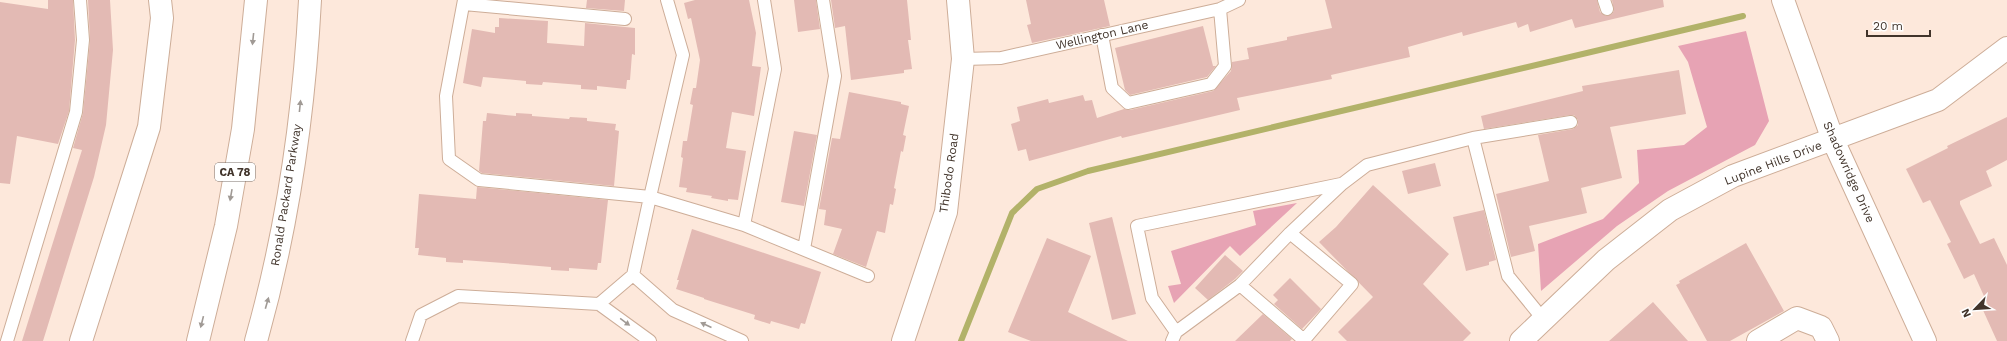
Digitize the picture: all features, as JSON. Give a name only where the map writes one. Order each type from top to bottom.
[{"type":"main road","points":[[80,341],[149,127],[162,18],[160,0]]},
{"type":"main road","name":"CA 78","points":[[198,341],[226,226],[243,129],[256,0]]},
{"type":"main road","name":"Ronald Packard Parkway","points":[[256,341],[269,295],[294,161],[310,0]]},
{"type":"main road","name":"Thibodo Road","points":[[903,341],[946,212],[964,59],[958,0]]},
{"type":"main road","name":"Shadowridge Drive","points":[[1783,0],[1833,140],[1925,341]]},
{"type":"main road","name":"Lupine Hills Drive","points":[[1521,341],[1606,260],[1670,210],[1733,176],[1938,100],[2007,48]]},
{"type":"main road","points":[[1758,341],[1797,318],[1821,327],[1828,341]]},
{"type":"lane","points":[[7,341],[76,112],[83,40],[80,0]]},
{"type":"lane","points":[[599,304],[633,275],[682,55],[667,0]]},
{"type":"lane","points":[[744,226],[775,69],[764,0]]},
{"type":"lane","points":[[804,249],[835,76],[823,0]]},
{"type":"lane","name":"Wellington Lane","points":[[964,59],[1001,58],[1220,9],[1239,0]]},
{"type":"lane","points":[[625,19],[464,2],[446,96],[449,159],[479,180],[650,197],[744,226],[868,276]]},
{"type":"lane","points":[[1102,35],[1112,88],[1128,103],[1211,84],[1226,66],[1220,9]]},
{"type":"lane","points":[[1342,184],[1137,226],[1152,298],[1174,336],[1240,285],[1290,233],[1342,184],[1367,165],[1473,138],[1571,122]]},
{"type":"lane","points":[[1473,138],[1508,276],[1543,319]]},
{"type":"lane","points":[[1240,285],[1304,340],[1352,284],[1290,233]]},
{"type":"lane","points":[[633,275],[673,310],[742,341]]},
{"type":"lane","points":[[412,341],[422,315],[458,296],[599,304],[650,341]]},
{"type":"shaded area","points":[[1746,31],[1769,121],[1755,145],[1668,191],[1617,226],[1541,291],[1538,244],[1603,219],[1639,183],[1637,150],[1684,145],[1707,127],[1688,62],[1678,46]]},
{"type":"shaded area","points":[[1297,203],[1240,256],[1230,246],[1174,303],[1168,286],[1181,284],[1171,251],[1256,225],[1253,211]]},
{"type":"building","points":[[48,0],[73,0],[75,40],[69,111],[58,144],[17,136],[10,184],[0,183],[0,2],[48,9]]},
{"type":"building","points":[[88,0],[110,0],[113,50],[106,125],[94,177],[43,341],[22,341],[82,150],[73,148],[83,113],[90,41]]},
{"type":"building","points":[[587,0],[625,0],[624,11],[586,8]]},
{"type":"building","points":[[695,0],[749,0],[756,33],[752,66],[761,67],[754,116],[732,112],[726,148],[746,151],[738,200],[728,199],[728,201],[711,198],[712,196],[686,192],[687,188],[679,187],[683,158],[681,157],[683,141],[687,141],[693,105],[690,104],[693,88],[696,88],[700,60],[691,18],[688,19],[684,3]]},
{"type":"building","points":[[794,0],[816,0],[820,29],[798,32]]},
{"type":"building","points":[[831,0],[907,0],[911,40],[908,40],[912,69],[904,70],[904,73],[851,80],[845,26],[835,28]]},
{"type":"building","points":[[1026,0],[1104,0],[1110,26],[1032,43],[1027,25],[1031,24]]},
{"type":"building","points":[[1325,0],[1597,0],[1600,12],[1606,16],[1612,14],[1614,11],[1612,0],[1663,0],[1664,7],[1575,28],[1572,19],[1530,32],[1528,24],[1518,28],[1516,22],[1463,36],[1462,32],[1408,47],[1410,57],[1331,75],[1332,79],[1237,98],[1240,110],[1122,138],[1121,136],[1029,161],[1026,149],[1018,151],[1011,124],[1020,121],[1017,107],[1048,99],[1049,103],[1083,95],[1085,101],[1092,100],[1097,118],[1124,109],[1130,110],[1213,91],[1231,71],[1232,62],[1249,59],[1247,48],[1287,40],[1287,37],[1332,28]]},
{"type":"building","points":[[499,18],[548,21],[547,43],[584,46],[585,23],[635,28],[635,55],[632,54],[630,80],[627,80],[626,89],[597,86],[597,90],[581,89],[581,85],[543,82],[542,85],[526,84],[526,81],[483,77],[481,87],[463,83],[472,29],[495,33],[495,27],[499,27]]},
{"type":"building","points":[[1203,26],[1213,66],[1216,66],[1207,77],[1130,95],[1125,90],[1115,48]]},
{"type":"building","points":[[1679,70],[1686,114],[1610,127],[1622,178],[1581,188],[1587,213],[1529,226],[1535,251],[1511,257],[1496,194],[1549,181],[1538,135],[1573,129],[1578,125],[1578,120],[1574,115],[1570,115],[1484,129],[1481,116],[1583,91],[1582,86]]},
{"type":"building","points":[[849,92],[901,102],[901,104],[909,106],[903,135],[906,136],[903,152],[901,151],[894,188],[896,189],[893,205],[890,204],[885,233],[877,231],[866,267],[833,254],[842,229],[824,225],[826,210],[819,209],[832,138],[840,139]]},
{"type":"building","points":[[487,113],[516,116],[516,113],[532,114],[532,116],[569,119],[570,117],[587,118],[587,121],[616,124],[615,130],[619,131],[614,186],[482,173],[479,171],[483,121],[486,121]]},
{"type":"building","points":[[2007,117],[2007,160],[1986,171],[1992,186],[1960,201],[1960,204],[1980,244],[1994,238],[2007,265],[2007,341],[1997,341],[1982,308],[1988,305],[1974,274],[1964,279],[1947,244],[1951,242],[1930,200],[1923,203],[1906,169],[1948,148],[1947,146]]},
{"type":"building","points":[[794,131],[817,135],[804,206],[781,202]]},
{"type":"building","points":[[1435,163],[1441,186],[1408,194],[1402,171]]},
{"type":"building","points":[[1373,185],[1449,254],[1423,284],[1471,333],[1463,341],[1347,341],[1338,332],[1373,297],[1319,242],[1336,227]]},
{"type":"building","points":[[477,187],[608,200],[601,263],[598,263],[597,270],[569,268],[569,271],[551,270],[551,267],[463,260],[463,263],[446,262],[446,258],[418,255],[419,248],[415,248],[419,194],[476,199]]},
{"type":"building","points":[[1484,210],[1496,260],[1489,262],[1489,265],[1466,271],[1453,217]]},
{"type":"building","points":[[1112,217],[1136,314],[1112,320],[1089,223]]},
{"type":"building","points":[[692,229],[821,272],[805,324],[801,323],[799,329],[771,321],[770,324],[754,319],[755,315],[676,289],[679,280],[677,280]]},
{"type":"building","points":[[1047,238],[1091,256],[1068,312],[1128,341],[1031,341],[1008,332]]},
{"type":"building","points":[[1746,243],[1784,311],[1730,341],[1707,341],[1676,285],[1680,283],[1679,281]]},
{"type":"building","points":[[1225,255],[1243,271],[1208,300],[1195,288]]},
{"type":"building","points":[[1290,278],[1321,309],[1302,329],[1274,304],[1278,300],[1273,295]]},
{"type":"building","points":[[1653,302],[1688,341],[1609,341]]},
{"type":"building","points":[[1263,314],[1292,339],[1290,341],[1235,341]]},
{"type":"waterway","points":[[961,341],[1012,213],[1037,189],[1088,171],[1743,16]]}]
